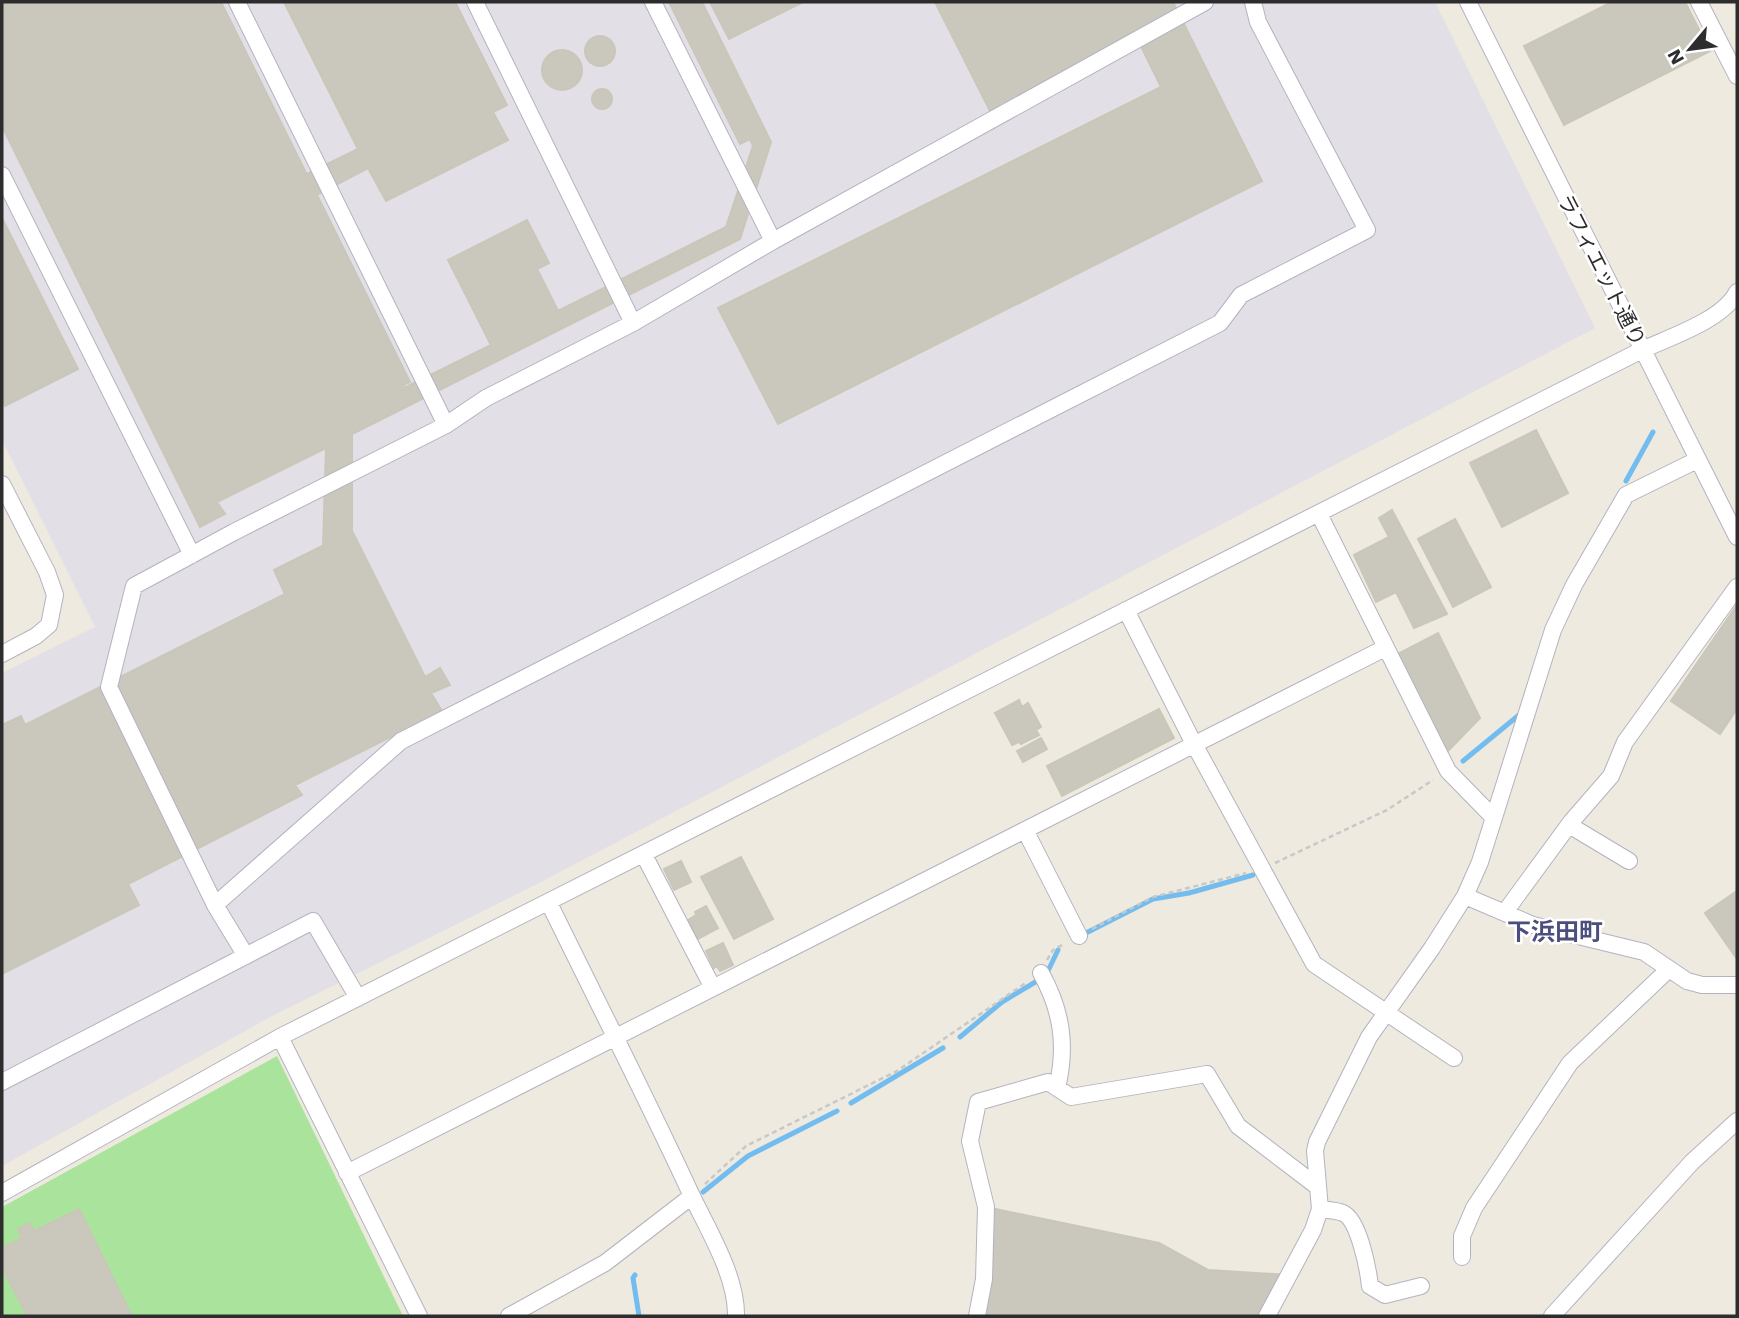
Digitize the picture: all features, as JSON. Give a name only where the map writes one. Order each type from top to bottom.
[{"type":"street","points":[[237,2],[446,425]]},
{"type":"street","points":[[475,2],[633,323]]},
{"type":"street","points":[[653,2],[773,241]]},
{"type":"street","points":[[246,956],[215,905],[109,687],[134,586],[446,425],[486,398],[633,323],[773,241],[1205,2]]},
{"type":"street","points":[[215,905],[401,741],[1220,323],[1241,295],[1367,230],[1258,22],[1253,2]]},
{"type":"street","name":"ラフィエット通り","points":[[1468,2],[1737,537]]},
{"type":"street","points":[[1699,2],[1737,76]]},
{"type":"street","points":[[2,175],[192,555]]},
{"type":"street","points":[[2,1193],[280,1037],[1720,311],[1734,299],[1737,292]]},
{"type":"street","points":[[1267,1316],[1313,1230],[1320,1209],[1317,1142],[1368,1037],[1433,947],[1465,896],[1494,818],[1553,630],[1574,585],[1626,495],[1697,460]]},
{"type":"street","points":[[2,484],[55,594],[49,625],[36,636],[2,654]]},
{"type":"street","points":[[1319,513],[1448,771],[1494,818]]},
{"type":"street","points":[[1504,912],[1569,825],[1611,776],[1625,742],[1737,587]]},
{"type":"street","points":[[1126,610],[1194,744],[1314,964],[1454,1058]]},
{"type":"street","points":[[347,1173],[1385,648]]},
{"type":"street","points":[[1569,825],[1629,861]]},
{"type":"street","points":[[1025,830],[1079,936]]},
{"type":"street","points":[[644,855],[713,988]]},
{"type":"street","points":[[1465,896],[1533,925],[1644,952],[1687,981],[1702,985],[1737,985]]},
{"type":"street","points":[[549,903],[725,1266],[737,1306],[736,1316]]},
{"type":"street","points":[[2,1082],[313,921],[358,998]]},
{"type":"street","points":[[1462,1257],[1462,1236],[1474,1208],[1570,1063],[1668,970]]},
{"type":"street","points":[[1041,973],[1049,987],[1063,1034],[1063,1066],[1057,1088]]},
{"type":"street","points":[[280,1037],[419,1316]]},
{"type":"street","points":[[977,1316],[984,1279],[986,1207],[970,1141],[978,1102],[1048,1082],[1070,1097],[1207,1074],[1237,1126],[1318,1187]]},
{"type":"street","points":[[1552,1316],[1692,1162],[1737,1121]]},
{"type":"street","points":[[509,1316],[605,1264],[692,1196]]},
{"type":"street","points":[[1320,1209],[1343,1213],[1352,1222],[1367,1265],[1370,1286],[1385,1295],[1420,1286]]},
{"type":"path","points":[[692,1196],[746,1146],[897,1071],[1041,973],[1053,950],[1153,897],[1261,870],[1387,810],[1448,771]]},
{"type":"shaded area","points":[[2,2],[1435,2],[1595,328],[539,883],[272,1016],[2,1166],[2,673],[95,627],[2,440]]},
{"type":"green space","points":[[277,1056],[403,1316],[4,1316],[2,1207]]},
{"type":"building","points":[[2,2],[221,2],[410,382],[403,385],[412,404],[352,434],[352,531],[323,546],[326,448],[217,502],[225,514],[200,527],[2,126]]},
{"type":"building","points":[[284,2],[455,2],[507,105],[493,112],[508,140],[386,201],[368,168],[317,195],[307,174],[358,149]]},
{"type":"building","points":[[669,2],[702,2],[771,142],[740,239],[412,404],[404,388],[491,345],[448,260],[527,220],[549,263],[537,269],[558,311],[726,227],[753,146],[750,139],[740,144]]},
{"type":"building","points":[[710,2],[803,2],[729,39]]},
{"type":"building","points":[[935,2],[1173,2],[1262,181],[778,424],[718,308],[1161,87],[1138,40],[991,113]]},
{"type":"building","points":[[1612,2],[1685,2],[1710,51],[1564,125],[1524,46]]},
{"type":"building","points":[[600,36],[611,40],[615,51],[611,62],[600,66],[589,62],[585,51],[589,40]]},
{"type":"building","points":[[562,50],[570,51],[576,56],[581,62],[581,78],[576,84],[570,89],[562,90],[554,89],[548,84],[543,78],[542,70],[543,62],[548,56],[554,51]]},
{"type":"building","points":[[602,89],[609,92],[612,99],[609,106],[602,109],[595,106],[592,99],[595,92]]},
{"type":"building","points":[[2,218],[78,369],[5,406],[2,400]]},
{"type":"building","points":[[1536,430],[1568,493],[1502,527],[1470,463]]},
{"type":"building","points":[[1392,510],[1447,614],[1414,628],[1396,592],[1376,602],[1354,555],[1389,537],[1379,518]]},
{"type":"building","points":[[1455,519],[1491,587],[1453,607],[1418,539]]},
{"type":"building","points":[[352,531],[425,677],[440,668],[450,685],[431,693],[442,711],[295,785],[302,795],[128,884],[139,905],[2,974],[2,725],[21,716],[25,725],[285,594],[274,570]]},
{"type":"building","points":[[1737,605],[1737,709],[1720,734],[1671,701]]},
{"type":"building","points":[[1438,633],[1480,718],[1446,753],[1398,654]]},
{"type":"building","points":[[1019,700],[1022,707],[1028,703],[1041,727],[1036,730],[1039,735],[1021,744],[1019,742],[1012,745],[995,713]]},
{"type":"building","points":[[1159,709],[1174,738],[1062,796],[1047,766]]},
{"type":"building","points":[[1041,738],[1047,749],[1023,762],[1017,751]]},
{"type":"building","points":[[741,857],[773,919],[734,939],[701,877]]},
{"type":"building","points":[[681,861],[691,882],[674,890],[664,869]]},
{"type":"building","points":[[1737,891],[1737,959],[1705,913]]},
{"type":"building","points":[[706,906],[718,928],[698,939],[688,920]]},
{"type":"building","points":[[723,943],[733,965],[720,971],[717,966],[714,968],[706,951]]},
{"type":"building","points":[[986,1207],[1159,1243],[1208,1270],[1289,1275],[1267,1316],[977,1316]]},
{"type":"building","points":[[79,1209],[132,1316],[27,1316],[2,1267],[2,1248],[22,1238],[18,1229],[30,1223],[35,1231]]},
{"type":"waterway","points":[[1626,481],[1653,432]]},
{"type":"waterway","points":[[1463,761],[1519,715]]},
{"type":"waterway","points":[[1086,933],[1153,899],[1189,893],[1253,875]]},
{"type":"waterway","points":[[1047,973],[1058,950]]},
{"type":"waterway","points":[[960,1037],[1002,1002],[1037,981]]},
{"type":"waterway","points":[[851,1103],[943,1048]]},
{"type":"waterway","points":[[703,1192],[748,1156],[837,1111]]},
{"type":"waterway","points":[[635,1275],[633,1278],[639,1316]]},
{"type":"district","name":"下浜田町","points":[[1555,932]]}]
